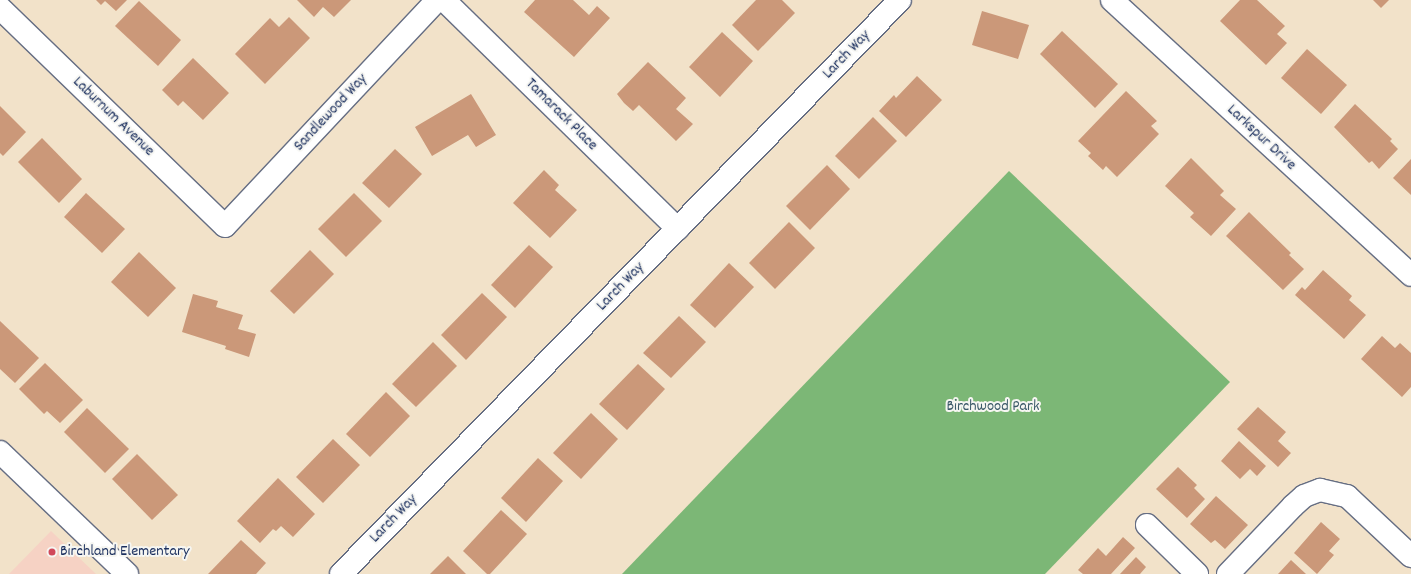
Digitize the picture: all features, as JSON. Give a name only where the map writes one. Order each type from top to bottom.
[{"type":"street","name":"Sandlewood Way","points":[[225,226],[437,0]]},
{"type":"street","name":"Tamarack Place","points":[[444,0],[678,229]]},
{"type":"street","name":"Larch Way","points":[[341,574],[900,0]]},
{"type":"street","name":"Larkspur Drive","points":[[1112,0],[1411,275]]},
{"type":"street","name":"Laburnum Avenue","points":[[0,8],[225,226]]},
{"type":"street","points":[[0,452],[127,574]]},
{"type":"street","points":[[1228,574],[1293,506],[1304,496],[1320,490],[1347,496],[1411,556]]},
{"type":"street","points":[[1147,525],[1197,574]]},
{"type":"shaded area","name":"Birchland Elementary","points":[[51,531],[96,574],[9,574]]},
{"type":"green space","name":"Birchwood Park","points":[[1009,171],[1230,382],[1045,574],[622,574]]},
{"type":"building","points":[[96,0],[127,0],[116,11],[105,1],[101,5]]},
{"type":"building","points":[[297,0],[351,0],[334,17],[323,7],[314,17]]},
{"type":"building","points":[[535,0],[573,0],[589,15],[597,6],[610,18],[574,57],[524,12]]},
{"type":"building","points":[[756,0],[782,0],[795,13],[758,51],[732,25]]},
{"type":"building","points":[[1240,0],[1257,0],[1285,26],[1277,34],[1287,43],[1266,65],[1220,21]]},
{"type":"building","points":[[1373,0],[1389,0],[1381,8]]},
{"type":"building","points":[[139,1],[181,40],[158,66],[115,26]]},
{"type":"building","points":[[982,11],[1029,25],[1018,59],[972,45]]},
{"type":"building","points":[[289,17],[310,38],[265,84],[235,54],[270,18],[279,27]]},
{"type":"building","points":[[1062,31],[1118,84],[1095,108],[1040,54]]},
{"type":"building","points":[[722,32],[753,61],[720,97],[689,67]]},
{"type":"building","points":[[1307,49],[1347,85],[1321,114],[1281,78]]},
{"type":"building","points":[[193,58],[229,93],[203,120],[183,101],[178,106],[162,90]]},
{"type":"building","points":[[648,62],[686,98],[676,109],[693,124],[676,141],[639,105],[633,111],[617,94]]},
{"type":"building","points":[[917,76],[942,100],[906,137],[879,111],[894,95],[896,98]]},
{"type":"building","points":[[1126,91],[1157,121],[1151,126],[1159,134],[1117,177],[1106,166],[1103,170],[1088,156],[1091,153],[1078,141]]},
{"type":"building","points":[[471,94],[496,135],[476,147],[468,135],[432,156],[415,127]]},
{"type":"building","points":[[1355,104],[1392,139],[1390,141],[1398,149],[1379,169],[1372,161],[1369,163],[1334,127]]},
{"type":"building","points":[[0,106],[26,132],[3,156],[0,153]]},
{"type":"building","points":[[873,117],[897,141],[859,179],[835,156]]},
{"type":"building","points":[[42,138],[82,179],[59,203],[18,162]]},
{"type":"building","points":[[395,149],[422,174],[389,208],[362,183]]},
{"type":"building","points":[[1191,158],[1224,191],[1220,195],[1236,209],[1211,236],[1190,217],[1194,213],[1165,186]]},
{"type":"building","points":[[1411,159],[1411,195],[1393,178]]},
{"type":"building","points":[[827,165],[850,189],[810,230],[786,206]]},
{"type":"building","points":[[544,170],[559,185],[555,190],[577,210],[550,238],[513,203]]},
{"type":"building","points":[[86,193],[125,229],[102,253],[64,217]]},
{"type":"building","points":[[354,193],[382,221],[346,257],[318,229]]},
{"type":"building","points":[[1249,212],[1291,253],[1289,255],[1304,269],[1283,290],[1226,236]]},
{"type":"building","points":[[789,222],[815,248],[775,289],[749,263]]},
{"type":"building","points":[[529,245],[553,267],[515,308],[491,285]]},
{"type":"building","points":[[310,250],[334,274],[294,314],[270,291]]},
{"type":"building","points":[[139,252],[176,288],[148,317],[111,282]]},
{"type":"building","points":[[729,263],[754,287],[715,328],[690,305]]},
{"type":"building","points":[[1323,270],[1352,296],[1349,300],[1366,315],[1344,339],[1295,295],[1302,287],[1305,290]]},
{"type":"building","points":[[482,293],[507,317],[466,360],[441,335]]},
{"type":"building","points":[[193,294],[218,301],[216,307],[243,315],[238,329],[256,334],[249,357],[225,349],[226,346],[182,332]]},
{"type":"building","points":[[679,316],[706,342],[671,378],[643,353]]},
{"type":"building","points":[[0,321],[39,358],[15,383],[0,369]]},
{"type":"building","points":[[1382,336],[1395,348],[1400,343],[1411,353],[1411,387],[1402,397],[1361,359]]},
{"type":"building","points":[[433,342],[457,366],[416,407],[392,384]]},
{"type":"building","points":[[45,363],[83,400],[60,423],[47,411],[44,414],[19,389]]},
{"type":"building","points":[[638,364],[665,389],[627,430],[599,404]]},
{"type":"building","points":[[386,392],[410,416],[370,457],[346,434]]},
{"type":"building","points":[[1258,407],[1286,432],[1278,441],[1291,453],[1278,467],[1237,429]]},
{"type":"building","points":[[87,408],[129,449],[105,473],[64,432]]},
{"type":"building","points":[[591,413],[618,439],[581,479],[553,453]]},
{"type":"building","points":[[333,439],[360,465],[323,503],[296,477]]},
{"type":"building","points":[[1239,441],[1266,466],[1257,476],[1250,469],[1240,479],[1221,461]]},
{"type":"building","points":[[137,454],[178,495],[152,520],[112,479]]},
{"type":"building","points":[[538,458],[563,481],[526,522],[501,498]]},
{"type":"building","points":[[1178,467],[1197,485],[1194,488],[1205,499],[1187,518],[1156,489]]},
{"type":"building","points":[[278,478],[315,514],[293,537],[281,526],[276,531],[273,529],[260,543],[237,521]]},
{"type":"building","points":[[1216,496],[1248,525],[1225,549],[1215,540],[1211,543],[1190,524]]},
{"type":"building","points":[[501,510],[527,534],[490,574],[487,574],[463,551]]},
{"type":"building","points":[[1321,522],[1340,539],[1329,551],[1334,555],[1317,574],[1294,553]]},
{"type":"building","points":[[1123,537],[1135,548],[1111,574],[1083,574],[1078,570],[1098,548],[1106,556]]},
{"type":"building","points":[[241,540],[266,563],[256,574],[208,574]]},
{"type":"building","points":[[448,556],[466,574],[430,574]]},
{"type":"building","points":[[1136,557],[1146,567],[1140,574],[1120,574]]},
{"type":"building","points":[[1291,560],[1306,574],[1278,574]]},
{"type":"place","name":"Birchland Elementary","points":[[52,552]]}]
